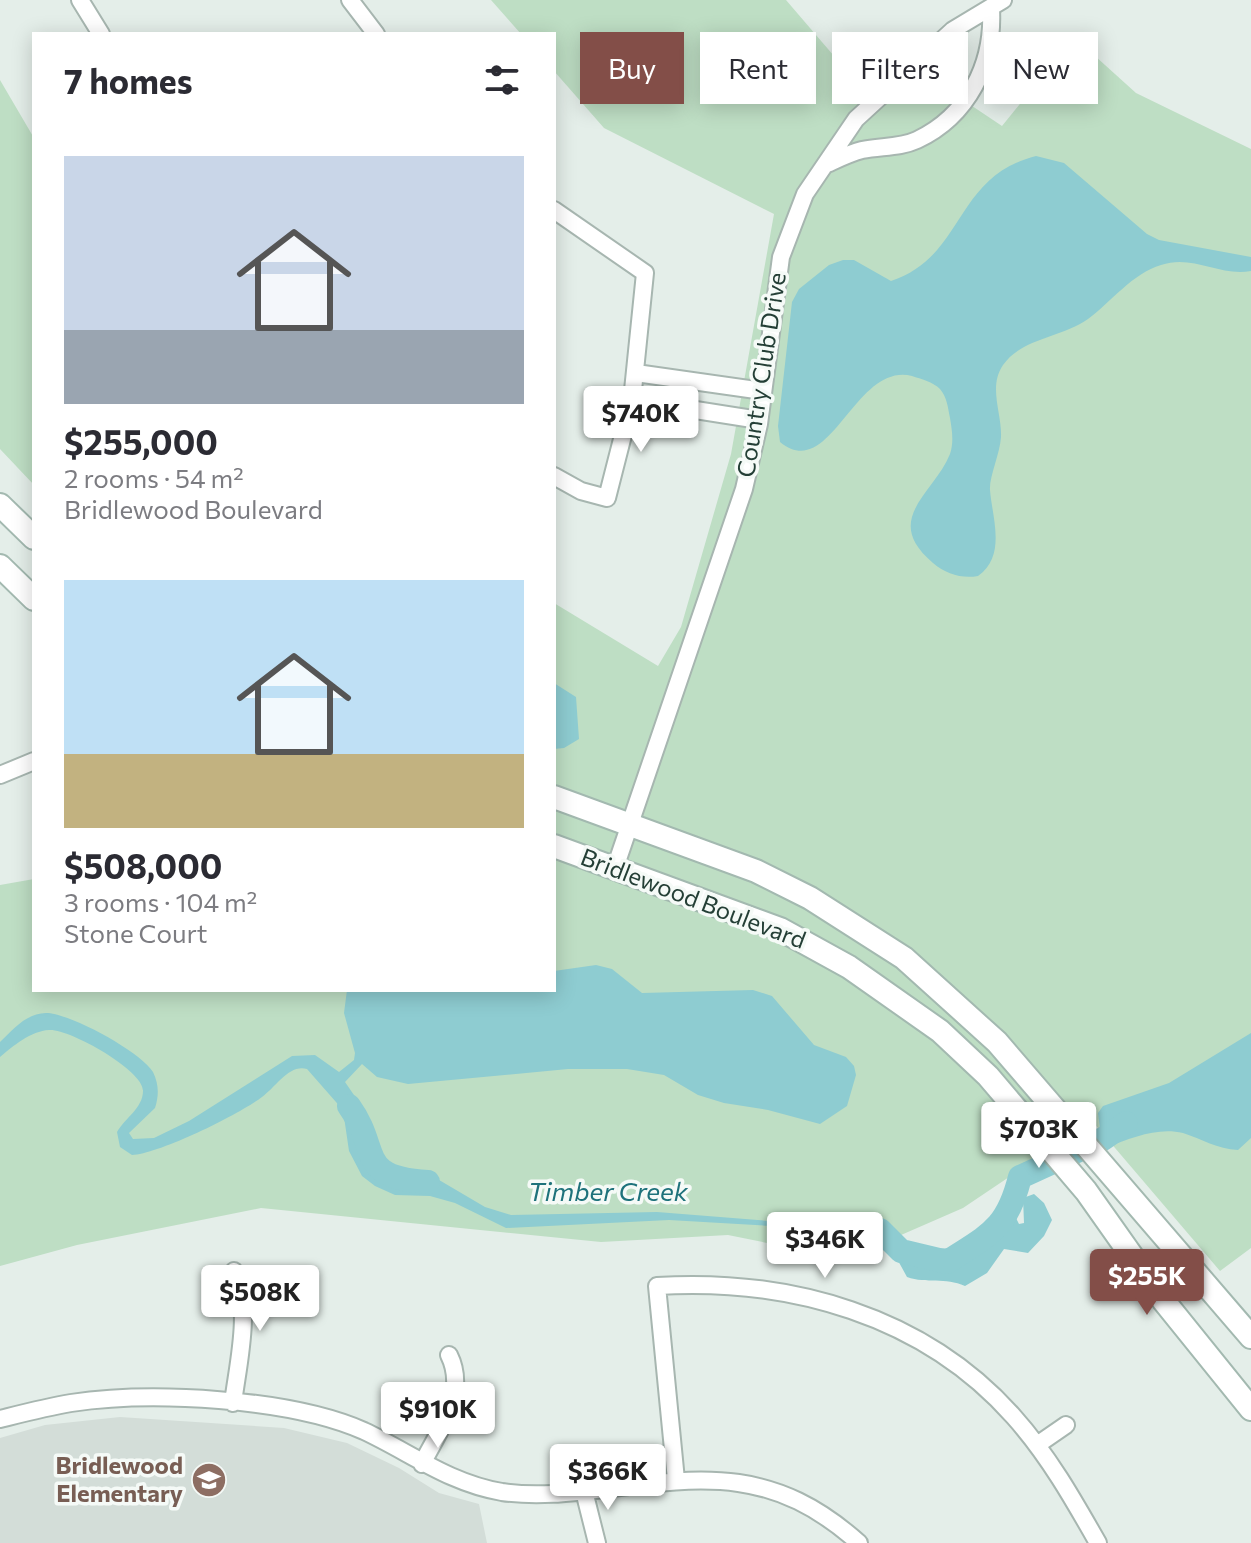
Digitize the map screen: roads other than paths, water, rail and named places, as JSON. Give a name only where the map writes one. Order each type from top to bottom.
[{"type":"main road","points":[[0,505],[32,536]]},
{"type":"main road","points":[[0,566],[32,597]]},
{"type":"main road","name":"Bridlewood Boulevard","points":[[556,798],[770,877],[878,940],[970,1014],[1051,1101],[1251,1337]]},
{"type":"main road","name":"Bridlewood Boulevard","points":[[556,847],[756,919],[849,967],[949,1039],[1027,1119],[1086,1191],[1163,1300],[1251,1409]]},
{"type":"street","points":[[80,0],[100,32]]},
{"type":"street","points":[[350,0],[374,32]]},
{"type":"street","points":[[827,164],[860,150],[915,141],[957,113],[970,98],[993,34],[997,5],[974,0]]},
{"type":"street","name":"Country Club Drive","points":[[615,868],[737,514],[759,420],[784,246],[805,194],[856,119],[953,30],[997,5]]},
{"type":"street","points":[[556,211],[645,273],[632,400],[607,498],[581,491],[556,477]]},
{"type":"street","points":[[636,373],[763,391]]},
{"type":"street","points":[[632,400],[759,420]]},
{"type":"street","points":[[0,775],[32,762]]},
{"type":"street","points":[[233,1403],[242,1303],[242,1287],[234,1271]]},
{"type":"street","points":[[676,1480],[657,1286],[693,1284],[779,1290],[860,1312],[929,1346],[962,1369],[1014,1416],[1037,1445],[1098,1543]]},
{"type":"street","points":[[422,1464],[457,1385],[456,1369],[449,1355]]},
{"type":"street","points":[[0,1419],[71,1403],[115,1399],[233,1403],[299,1412],[343,1424],[466,1485],[539,1495],[676,1480],[732,1480],[767,1489],[822,1515],[859,1543]]},
{"type":"street","points":[[1037,1445],[1066,1425]]},
{"type":"street","points":[[584,1491],[597,1543]]},
{"type":"water","points":[[1036,156],[1064,163],[1147,234],[1159,240],[1251,257],[1251,271],[1228,271],[1184,262],[1161,265],[1141,274],[1088,319],[1020,349],[1011,356],[1003,365],[996,382],[1001,437],[990,490],[995,547],[987,568],[978,576],[960,576],[933,563],[918,547],[911,533],[911,520],[916,507],[943,468],[951,450],[948,407],[940,389],[912,376],[892,377],[874,386],[829,436],[814,447],[798,451],[780,442],[778,426],[792,302],[799,289],[829,265],[843,260],[854,260],[891,281],[915,269],[934,254],[973,198],[989,181],[1009,166]]},
{"type":"water","points":[[556,684],[576,697],[579,739],[556,749]]},
{"type":"water","points":[[596,965],[612,969],[642,993],[753,990],[772,996],[814,1045],[846,1057],[854,1066],[856,1075],[847,1106],[820,1124],[768,1110],[724,1103],[698,1095],[664,1075],[627,1069],[568,1069],[408,1084],[377,1077],[362,1064],[345,1082],[367,1114],[363,1138],[368,1160],[392,1178],[434,1177],[485,1207],[511,1215],[657,1212],[782,1222],[872,1223],[882,1229],[896,1250],[957,1248],[969,1255],[983,1252],[990,1238],[985,1229],[1001,1213],[1013,1212],[1019,1224],[1024,1223],[1023,1198],[1034,1194],[1044,1203],[1052,1220],[1044,1236],[1028,1253],[1004,1249],[987,1273],[965,1286],[907,1277],[890,1246],[873,1232],[669,1220],[506,1228],[455,1203],[430,1196],[395,1195],[362,1176],[349,1151],[343,1110],[307,1069],[300,1068],[289,1073],[262,1097],[218,1123],[161,1148],[132,1155],[120,1147],[117,1132],[137,1108],[143,1091],[140,1082],[119,1062],[72,1036],[49,1030],[29,1036],[0,1057],[0,1042],[20,1023],[39,1014],[71,1019],[104,1035],[135,1054],[153,1072],[158,1090],[155,1108],[129,1133],[133,1139],[154,1138],[189,1121],[292,1056],[315,1055],[339,1072],[354,1060],[355,1053],[344,1013],[347,992],[556,992],[556,971]]},
{"type":"water","points":[[1251,1033],[1251,1138],[1238,1150],[1223,1148],[1183,1133],[1164,1131],[1107,1147],[1097,1133],[1100,1129],[1098,1113],[1103,1106],[1169,1083]]},
{"type":"waterway","name":"Timber Creek","points":[[349,1106],[379,1168],[389,1175],[428,1182]]},
{"type":"waterway","name":"Timber Creek","points":[[863,1230],[880,1230],[901,1251],[947,1262],[986,1237],[1003,1219],[1020,1177],[1103,1139],[1126,1123]]},
{"type":"place","name":"Bridlewood Elementary","points":[[209,1480]]}]
